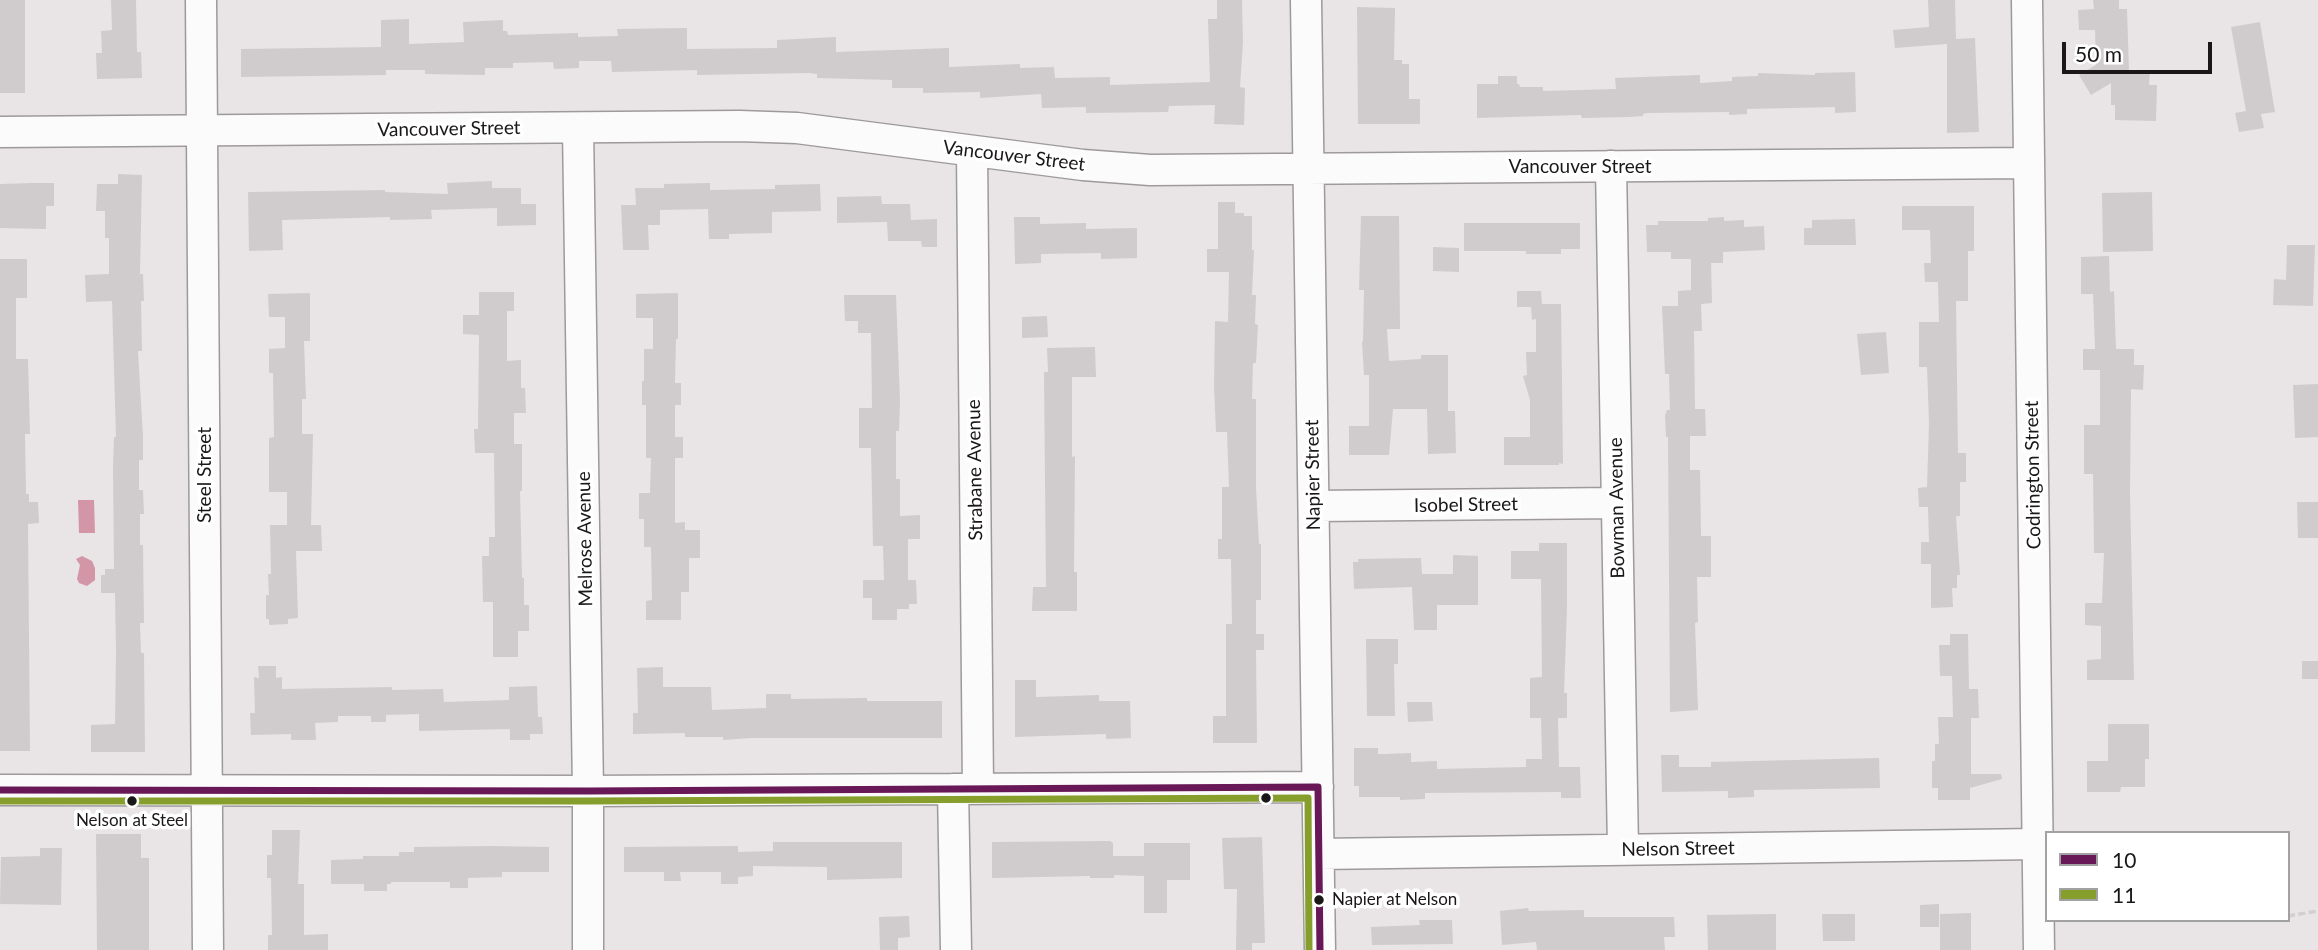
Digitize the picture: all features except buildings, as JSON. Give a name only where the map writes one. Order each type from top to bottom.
[{"type":"street","name":"Steel Street","points":[[201,0],[208,950]]},
{"type":"street","name":"Napier Street","points":[[1306,0],[1320,950]]},
{"type":"street","name":"Codrington Street","points":[[2027,0],[2039,950]]},
{"type":"street","name":"Vancouver Street","points":[[0,132],[739,126],[797,128],[1083,165],[1150,170],[2029,163]]},
{"type":"street","name":"Melrose Avenue","points":[[578,128],[589,791],[588,950]]},
{"type":"street","name":"Strabane Avenue","points":[[956,950],[965,789],[972,151]]},
{"type":"street","name":"Bowman Avenue","points":[[1611,166],[1623,849]]},
{"type":"street","name":"Isobel Street","points":[[1314,506],[1617,503]]},
{"type":"street","points":[[0,790],[589,791],[1318,787]]},
{"type":"street","name":"Nelson Street","points":[[1318,854],[2038,844]]},
{"type":"path","points":[[2290,916],[2318,911]]},
{"type":"shaded area","points":[[78,500],[94,500],[95,533],[79,533]]},
{"type":"shaded area","points":[[82,556],[92,561],[95,568],[95,580],[87,586],[79,583],[77,579],[80,565],[76,559]]},
{"type":"transit line","name":"10","points":[[0,790],[588,791],[1318,787],[1320,950]]},
{"type":"transit line","name":"11","points":[[0,801],[1308,798],[1309,950]]},
{"type":"place","name":"Nelson at Steel","points":[[132,801]]},
{"type":"place","name":"Napier at Nelson","points":[[1319,900]]}]
